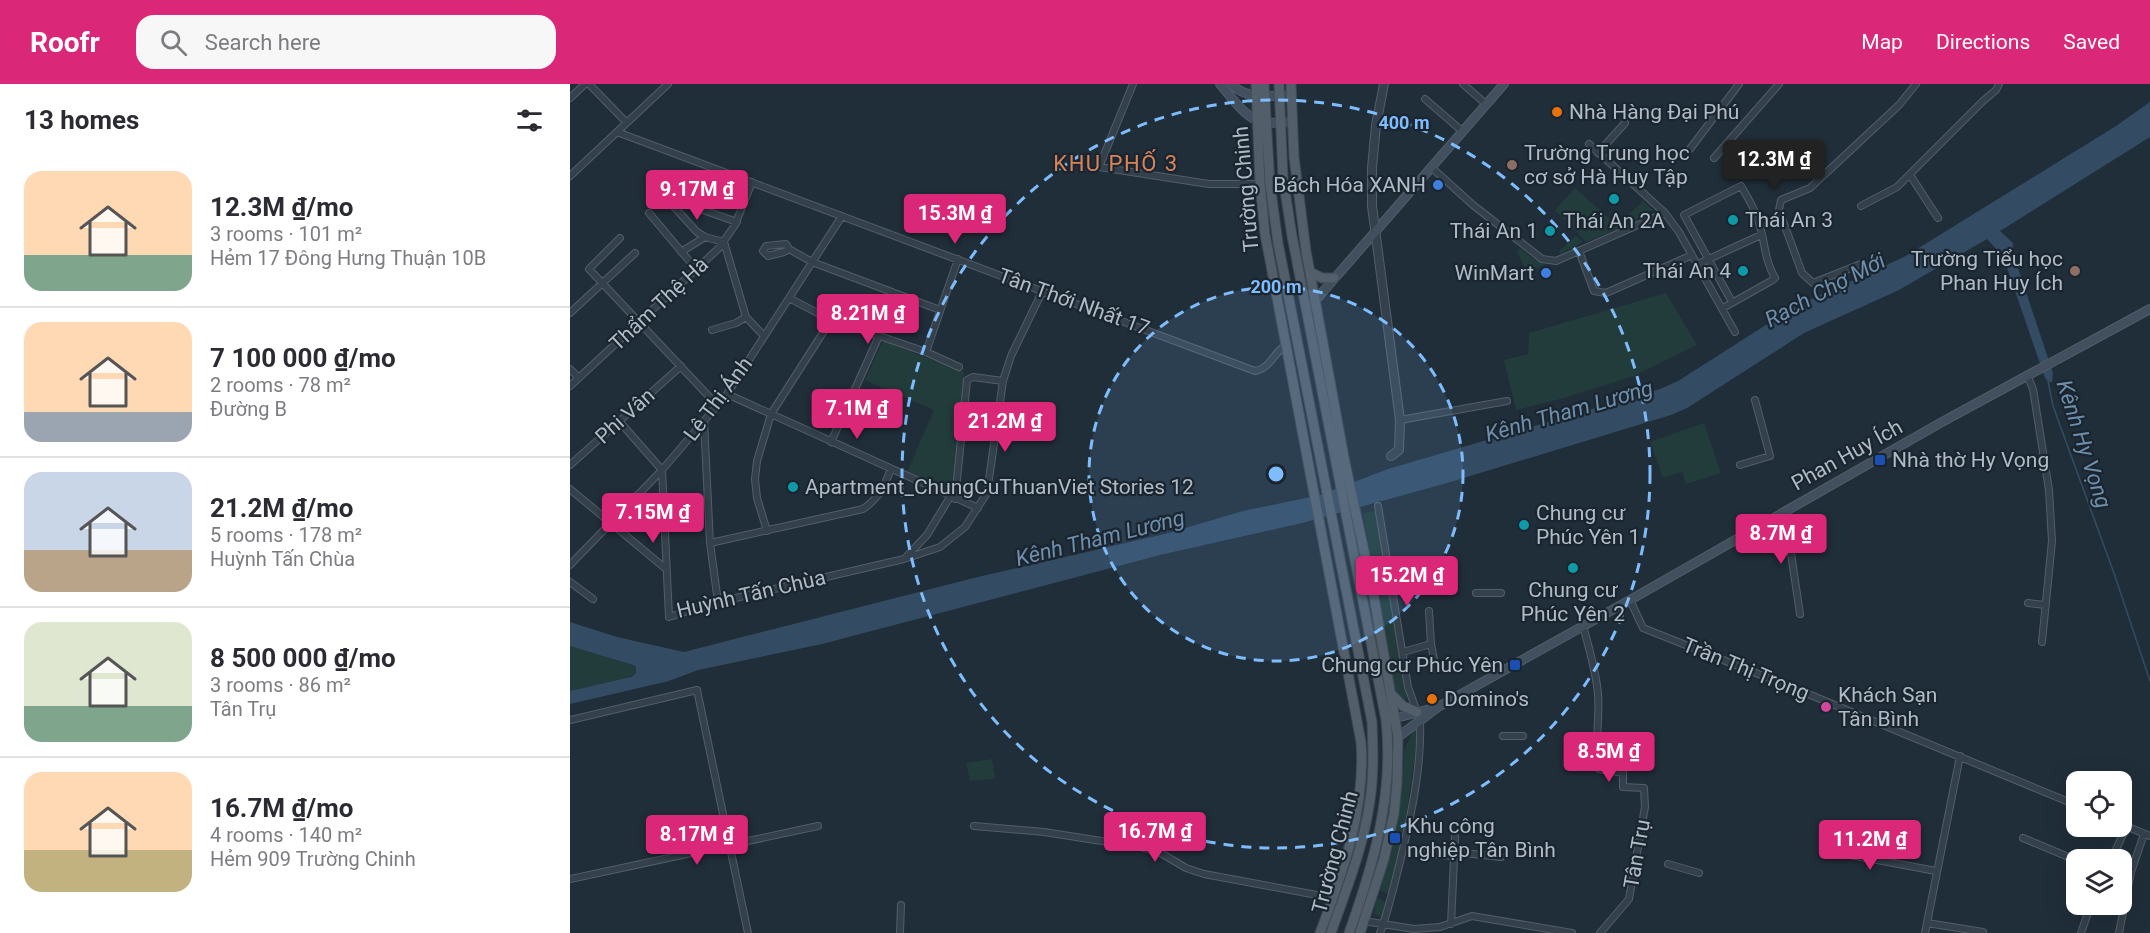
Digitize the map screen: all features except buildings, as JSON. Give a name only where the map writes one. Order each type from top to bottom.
[{"type":"main road","points":[[1220,84],[1242,109],[1261,122],[1292,122]]},
{"type":"main road","points":[[1232,84],[1243,93],[1260,96],[1291,95]]},
{"type":"main road","name":"Trường Chinh","points":[[1256,84],[1260,96],[1266,234],[1337,603],[1361,742],[1363,769],[1359,808],[1333,898],[1320,933]]},
{"type":"main road","name":"Trường Chinh","points":[[1260,96],[1264,84]]},
{"type":"main road","name":"Trường Chinh","points":[[1279,84],[1283,178],[1307,309],[1340,463],[1359,528],[1392,696],[1391,719],[1397,783],[1394,814],[1384,859],[1360,933]]},
{"type":"main road","points":[[1291,84],[1299,204],[1316,298],[1340,463]]},
{"type":"main road","points":[[1307,309],[1504,84]]},
{"type":"main road","name":"Trường Chinh","points":[[1265,184],[1372,722],[1373,773],[1368,815],[1356,862],[1331,933]]},
{"type":"main road","points":[[1310,272],[1322,278],[1334,278]]},
{"type":"main road","name":"Phan Huy Ích","points":[[1418,716],[1630,600],[2029,374],[2150,309]]},
{"type":"main road","name":"Trường Chinh","points":[[1340,463],[1348,530],[1377,677],[1391,719]]},
{"type":"main road","points":[[1362,599],[1374,597]]},
{"type":"main road","points":[[1337,603],[1348,601]]},
{"type":"main road","points":[[1377,677],[1392,696],[1418,716]]},
{"type":"main road","points":[[1359,723],[1418,716]]},
{"type":"main road","points":[[1361,742],[1393,738],[1418,716]]},
{"type":"main road","name":"Trường Chinh","points":[[1349,933],[1373,859],[1383,817],[1393,738]]},
{"type":"street","points":[[570,99],[586,84],[626,122]]},
{"type":"street","points":[[1133,84],[1099,167],[1209,184],[1265,184]]},
{"type":"street","points":[[1384,84],[1376,125],[1372,168],[1374,233],[1400,420],[1399,450],[1392,456]]},
{"type":"street","points":[[1463,84],[1486,104]]},
{"type":"street","points":[[1690,149],[1739,84]]},
{"type":"street","points":[[1714,158],[1779,84]]},
{"type":"street","points":[[1861,264],[1813,283],[1802,273],[1779,205],[1781,200],[1810,188],[1899,105],[1916,84]]},
{"type":"street","points":[[1861,206],[1897,187],[1996,90],[1999,84]]},
{"type":"street","points":[[570,176],[666,85]]},
{"type":"street","points":[[1425,99],[1462,131]]},
{"type":"street","points":[[1598,153],[1625,123]]},
{"type":"street","name":"Tân Thới Nhất 17","points":[[617,132],[1255,371],[1268,365],[1286,345]]},
{"type":"street","points":[[1588,144],[1665,213],[1698,264],[1735,332]]},
{"type":"street","points":[[1431,167],[1473,206],[1542,258],[1556,261],[1665,213]]},
{"type":"street","points":[[1910,175],[1938,218]]},
{"type":"street","name":"Thẩm Thệ Hà","points":[[570,386],[724,242],[736,222],[752,182]]},
{"type":"street","points":[[1723,308],[1776,278],[1768,263],[1751,202],[1741,186],[1684,215],[1732,302]]},
{"type":"street","points":[[736,222],[665,197],[697,232],[705,237],[724,242],[746,317],[764,336]]},
{"type":"street","points":[[649,213],[696,269]]},
{"type":"street","name":"Lê Thị Ánh","points":[[570,565],[662,470],[727,394],[842,216]]},
{"type":"street","points":[[1698,264],[1761,235]]},
{"type":"street","points":[[681,252],[705,237]]},
{"type":"street","points":[[620,238],[589,269],[717,405]]},
{"type":"street","points":[[789,249],[812,262],[940,310]]},
{"type":"street","points":[[1579,251],[1594,291],[1606,293],[1692,255]]},
{"type":"street","points":[[570,314],[635,253]]},
{"type":"street","points":[[926,352],[958,259]]},
{"type":"street","name":"Huỳnh Tấn Chùa","points":[[662,470],[669,617],[718,602],[904,559],[940,547],[965,527],[987,493],[1003,381],[1011,356],[1043,290]]},
{"type":"street","points":[[789,298],[831,320],[926,352],[959,367]]},
{"type":"street","points":[[712,330],[736,323],[746,317]]},
{"type":"street","points":[[767,531],[757,498],[755,479],[757,461],[771,414],[831,320]]},
{"type":"street","points":[[831,442],[879,336]]},
{"type":"street","name":"Phi Vân","points":[[570,465],[681,366]]},
{"type":"street","points":[[570,369],[579,378]]},
{"type":"street","points":[[2029,374],[2049,490],[2052,541],[2042,642]]},
{"type":"street","points":[[904,559],[927,535],[953,498],[967,380],[973,377],[1003,381]]},
{"type":"street","points":[[727,394],[978,508]]},
{"type":"street","points":[[1740,465],[1770,456],[1755,400]]},
{"type":"street","points":[[1400,420],[1507,401]]},
{"type":"street","points":[[619,421],[662,470]]},
{"type":"street","points":[[704,421],[710,543],[718,602]]},
{"type":"street","points":[[710,543],[863,509],[881,494],[891,469]]},
{"type":"street","points":[[570,489],[666,569]]},
{"type":"street","points":[[1378,506],[1408,687],[1418,716],[1421,737],[1406,837],[1380,933]]},
{"type":"street","points":[[1782,512],[1788,533],[1800,614]]},
{"type":"street","points":[[570,582],[593,599]]},
{"type":"street","points":[[1476,592],[1501,593]]},
{"type":"street","name":"Trần Thị Trọng","points":[[1630,600],[1643,628],[2066,801]]},
{"type":"street","points":[[2028,603],[2045,605]]},
{"type":"street","points":[[1429,611],[1431,644],[1436,669]]},
{"type":"street","name":"Tân Trụ","points":[[1583,626],[1594,665],[1598,695],[1599,769],[1623,773],[1623,787],[1644,788],[1645,807],[1629,899],[1600,933]]},
{"type":"street","points":[[1403,652],[1431,644]]},
{"type":"street","points":[[570,720],[697,690],[748,933]]},
{"type":"street","points":[[1503,735],[1523,736]]},
{"type":"street","points":[[1925,933],[1960,756]]},
{"type":"street","points":[[570,879],[818,826]]},
{"type":"street","points":[[974,826],[1044,832],[1140,847],[1159,852],[1186,868],[1204,874],[1333,898]]},
{"type":"street","points":[[2119,933],[2131,872],[2147,835],[2132,828]]},
{"type":"street","points":[[1451,924],[1455,837]]},
{"type":"street","points":[[1848,837],[1845,854],[1936,871]]},
{"type":"street","points":[[2023,838],[2066,856]]},
{"type":"street","points":[[1425,854],[1501,857]]},
{"type":"street","points":[[1668,864],[1699,873]]},
{"type":"street","points":[[900,933],[901,905]]},
{"type":"street","points":[[2081,933],[2087,915]]},
{"type":"street","points":[[1364,921],[1414,929],[1440,927],[1472,916],[1572,933]]},
{"type":"street","points":[[1927,923],[1983,932]]},
{"type":"green space","points":[[1575,188],[1620,228],[1586,242],[1555,210]]},
{"type":"green space","points":[[1643,201],[1653,210],[1624,226],[1620,223]]},
{"type":"green space","points":[[1576,236],[1583,242],[1560,254],[1559,251]]},
{"type":"green space","points":[[1520,248],[1532,258],[1546,264],[1532,271],[1526,270],[1517,252]]},
{"type":"green space","points":[[1666,293],[1697,345],[1634,376],[1516,410],[1504,360],[1528,354],[1529,333]]},
{"type":"green space","points":[[883,341],[964,372],[953,496],[907,472],[934,410],[865,380]]},
{"type":"green space","points":[[1704,423],[1721,473],[1686,484],[1682,472],[1663,478],[1650,442]]},
{"type":"green space","points":[[1376,511],[1407,699],[1403,701],[1395,695],[1363,513]]},
{"type":"green space","points":[[570,646],[636,666],[636,673],[625,679],[570,691]]},
{"type":"green space","points":[[1419,728],[1405,824],[1390,891],[1387,894],[1380,890],[1380,885],[1396,817],[1404,750],[1413,731]]},
{"type":"green space","points":[[992,759],[995,777],[993,779],[970,781],[966,763]]},
{"type":"green space","points":[[1379,898],[1386,903],[1383,916],[1379,917],[1374,914],[1376,899]]},
{"type":"water","name":"Kênh Tham Lương","points":[[2150,102],[2150,137],[2000,231],[2013,243],[2013,253],[2053,373],[2052,382],[2045,378],[2003,256],[1987,239],[1899,290],[1804,333],[1687,408],[1671,415],[1447,483],[1302,523],[1160,555],[822,644],[698,670],[669,681],[570,704],[570,691],[631,677],[636,673],[636,666],[570,646],[570,622],[617,637],[684,652],[978,577],[1165,534],[1243,511],[1320,495],[1388,469],[1660,389],[1678,381],[1794,307],[1904,257],[2116,126]]},
{"type":"waterway","name":"Kênh Hy Vọng","points":[[2048,381],[2053,406],[2115,576],[2150,681]]},
{"type":"place","name":"Nhà Hàng Đại Phú","points":[[1557,112]]},
{"type":"place","name":"Trường Trung học cơ sở Hà Huy Tập","points":[[1512,165]]},
{"type":"place","name":"Bách Hóa XANH","points":[[1438,185]]},
{"type":"place","name":"Thái An 2A","points":[[1614,199]]},
{"type":"place","name":"Thái An 3","points":[[1733,220]]},
{"type":"place","name":"Thái An 1","points":[[1550,231]]},
{"type":"place","name":"Thái An 4","points":[[1743,271]]},
{"type":"place","name":"Trường Tiểu học Phan Huy Ích","points":[[2075,271]]},
{"type":"place","name":"WinMart","points":[[1546,273]]},
{"type":"place","name":"Nhà thờ Hy Vọng","points":[[1880,460]]},
{"type":"place","name":"Apartment_ChungCuThuanViet Stories 12","points":[[793,487]]},
{"type":"place","name":"Chung cư Phúc Yên 1","points":[[1524,525]]},
{"type":"place","name":"Chung cư Phúc Yên 2","points":[[1573,568]]},
{"type":"place","name":"Chung cư Phúc Yên","points":[[1515,665]]},
{"type":"place","name":"Domino's","points":[[1432,699]]},
{"type":"place","name":"Khách Sạn Tân Bình","points":[[1826,707]]},
{"type":"place","name":"Khu công nghiệp Tân Bình","points":[[1395,838]]},
{"type":"district","name":"KHU PHỐ 3","points":[[1116,163]]},
{"type":"water label","name":"Rạch Chợ Mới","points":[[1825,290]]}]
